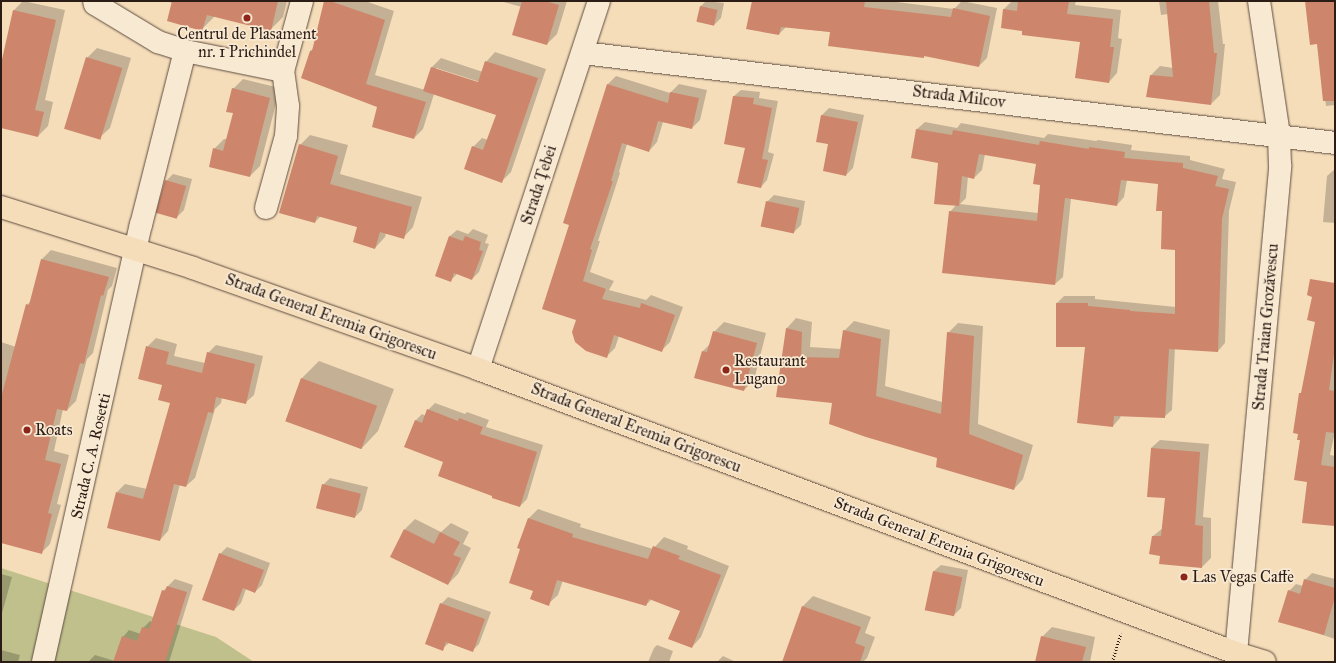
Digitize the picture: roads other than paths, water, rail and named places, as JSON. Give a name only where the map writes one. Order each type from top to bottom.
[{"type":"main road","name":"Strada General Eremia Grigorescu","points":[[1,207],[136,249],[478,369],[1236,653],[1265,662]]},
{"type":"street","points":[[94,1],[95,4],[158,42],[185,51],[283,71]]},
{"type":"street","points":[[266,208],[286,136],[288,106],[283,71],[302,1]]},
{"type":"street","name":"Strada Țebei","points":[[478,369],[599,1]]},
{"type":"street","name":"Strada Traian Grozăvescu","points":[[1236,653],[1280,165],[1279,135],[1259,1]]},
{"type":"street","name":"Strada C. A. Rosetti","points":[[44,662],[136,249],[185,51]]},
{"type":"street","name":"Strada Milcov","points":[[583,53],[1279,135],[1335,143]]},
{"type":"place","name":"Centrul de Plasament nr. 1 Prichindel","points":[[247,18]]},
{"type":"place","name":"Restaurant Lugano","points":[[726,370]]},
{"type":"place","name":"Roats","points":[[27,430]]},
{"type":"place","name":"Las Vegas Caffe","points":[[1184,577]]}]
